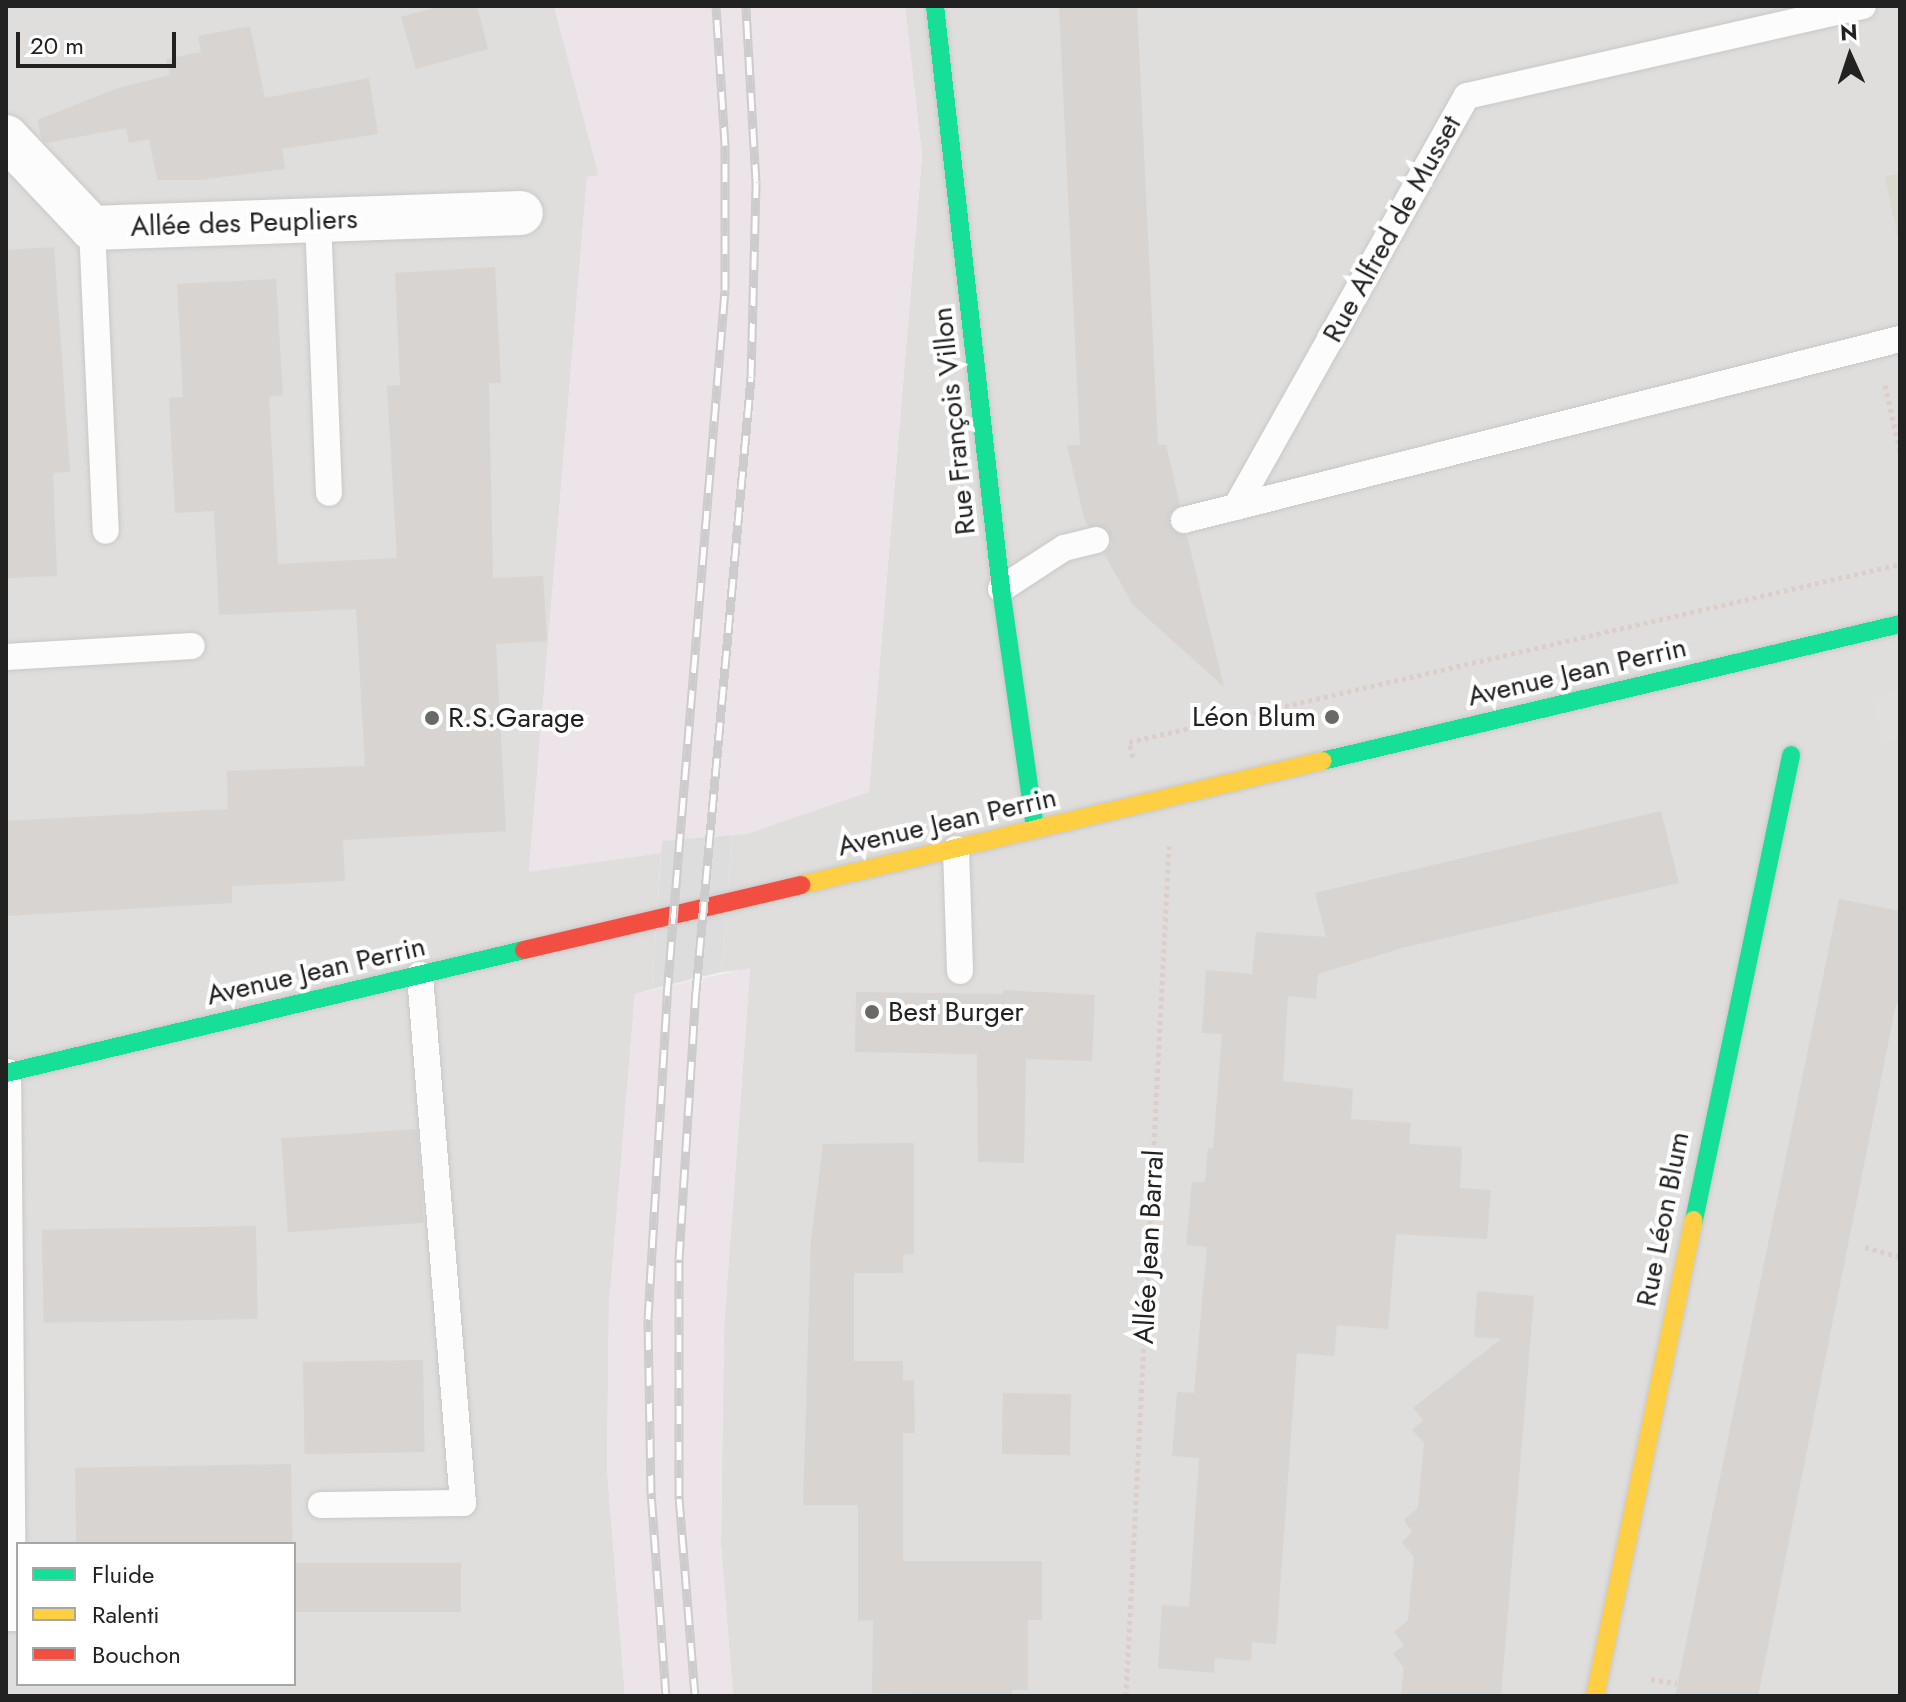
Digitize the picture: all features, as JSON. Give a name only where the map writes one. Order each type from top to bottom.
[{"type":"main road","name":"Rue François Villon","points":[[935,6],[1001,589],[1035,829]]},
{"type":"main road","name":"Avenue Jean Perrin","points":[[7,1072],[1900,624]]},
{"type":"main road","name":"Rue Léon Blum","points":[[1595,1696],[1791,755]]},
{"type":"street","name":"Allée des Peupliers","points":[[6,137],[92,228],[521,213]]},
{"type":"lane","name":"Rue Alfred de Musset","points":[[1236,507],[1467,96],[1863,6]]},
{"type":"lane","points":[[318,220],[329,493]]},
{"type":"lane","points":[[92,228],[106,531]]},
{"type":"lane","points":[[1184,520],[1888,342]]},
{"type":"lane","points":[[1001,589],[1064,548],[1096,540]]},
{"type":"lane","points":[[6,657],[192,646]]},
{"type":"lane","points":[[956,849],[960,971]]},
{"type":"lane","points":[[321,1505],[463,1503],[420,975]]},
{"type":"lane","points":[[6,1618],[13,1618],[7,1072]]},
{"type":"path","points":[[1888,342],[1900,451]]},
{"type":"path","points":[[1136,769],[1129,742],[1900,564]]},
{"type":"path","name":"Allée Jean Barral","points":[[1126,1696],[1172,797]]},
{"type":"path","points":[[1865,1247],[1900,1257]]},
{"type":"shaded area","points":[[6,6],[554,6],[599,176],[587,177],[529,871],[661,853],[652,989],[635,994],[609,1306],[607,1468],[625,1696],[6,1696]]},
{"type":"shaded area","points":[[554,6],[905,6],[922,156],[869,792],[747,834],[663,841],[661,853],[529,872],[587,177],[599,175]]},
{"type":"shaded area","points":[[905,6],[1900,6],[1900,1696],[733,1696],[721,1545],[724,1326],[750,969],[721,972],[732,835],[869,791],[922,156]]},
{"type":"shaded area","points":[[1900,173],[1900,248],[1885,177]]},
{"type":"shaded area","points":[[1900,691],[1900,739],[1883,743],[1872,698]]},
{"type":"shaded area","points":[[750,968],[724,1326],[721,1545],[733,1696],[625,1696],[607,1468],[609,1306],[635,994]]},
{"type":"pier","points":[[732,835],[721,972],[652,989],[662,841]]},
{"type":"building","points":[[440,6],[477,6],[488,49],[416,69],[401,17]]},
{"type":"building","points":[[1059,6],[1137,6],[1158,445],[1166,445],[1180,505],[1169,515],[1169,525],[1187,536],[1224,687],[1133,605],[1104,554],[1112,544],[1108,530],[1088,526],[1084,518],[1067,445],[1080,445]]},
{"type":"building","points":[[250,26],[265,98],[369,78],[378,134],[282,149],[285,169],[199,180],[157,180],[149,139],[129,143],[126,128],[46,143],[42,139],[37,120],[115,89],[170,75],[166,59],[201,52],[198,36]]},
{"type":"building","points":[[54,247],[70,472],[53,473],[57,576],[6,578],[6,250]]},
{"type":"building","points":[[495,267],[501,383],[489,383],[493,578],[543,576],[547,641],[496,644],[506,831],[343,840],[345,881],[232,886],[232,903],[6,916],[6,821],[228,809],[227,771],[365,766],[356,609],[219,615],[214,511],[175,513],[169,398],[183,397],[177,284],[276,279],[283,395],[269,397],[278,564],[397,558],[387,386],[400,385],[395,273]]},
{"type":"building","points":[[1661,811],[1679,883],[1402,948],[1318,974],[1316,999],[1288,996],[1283,1081],[1353,1089],[1351,1119],[1411,1123],[1409,1144],[1462,1147],[1460,1188],[1491,1190],[1487,1239],[1396,1234],[1388,1329],[1337,1325],[1334,1356],[1297,1353],[1276,1644],[1252,1642],[1251,1661],[1215,1658],[1214,1673],[1158,1668],[1162,1605],[1189,1607],[1199,1458],[1172,1456],[1177,1392],[1194,1393],[1207,1247],[1186,1245],[1192,1182],[1205,1182],[1208,1148],[1213,1149],[1222,1034],[1202,1033],[1206,970],[1252,974],[1256,932],[1326,937],[1315,893]]},
{"type":"building","points":[[1839,899],[1900,911],[1900,1005],[1896,1004],[1758,1696],[1675,1696]]},
{"type":"building","points":[[1003,990],[1095,995],[1092,1061],[1026,1059],[1024,1163],[978,1162],[977,1054],[855,1052],[856,992],[1003,994]]},
{"type":"building","points":[[417,1129],[424,1223],[288,1232],[281,1138]]},
{"type":"building","points":[[914,1143],[914,1254],[903,1255],[903,1273],[854,1273],[854,1361],[903,1361],[903,1381],[914,1380],[915,1433],[903,1433],[903,1561],[1042,1561],[1042,1620],[1028,1620],[1028,1690],[1012,1690],[1012,1696],[872,1693],[873,1620],[858,1621],[858,1505],[803,1505],[811,1241],[823,1144]]},
{"type":"building","points":[[256,1226],[258,1319],[44,1323],[42,1230]]},
{"type":"building","points":[[1477,1291],[1534,1296],[1501,1696],[1401,1696],[1404,1668],[1393,1654],[1404,1645],[1394,1632],[1408,1620],[1414,1557],[1402,1542],[1412,1532],[1404,1520],[1418,1508],[1424,1443],[1412,1430],[1423,1420],[1413,1408],[1501,1339],[1474,1337]]},
{"type":"building","points":[[423,1360],[425,1452],[305,1454],[303,1362]]},
{"type":"building","points":[[1003,1393],[1071,1394],[1070,1455],[1002,1454]]},
{"type":"building","points":[[291,1464],[292,1542],[76,1542],[75,1468]]},
{"type":"building","points":[[296,1563],[461,1563],[461,1612],[296,1612]]},
{"type":"railway","points":[[666,1696],[651,1493],[648,1319],[667,995],[725,290],[725,145],[716,6]]},
{"type":"railway","points":[[695,1696],[679,1496],[679,1259],[696,991],[751,377],[756,182],[746,6]]},
{"type":"traffic: fast","points":[[935,6],[1001,589],[1035,829]]},
{"type":"traffic: fast","points":[[1322,761],[1900,624]]},
{"type":"traffic: fast","points":[[1694,1220],[1791,755]]},
{"type":"traffic: fast","points":[[6,1073],[524,950]]},
{"type":"traffic: slow","points":[[801,885],[1322,761]]},
{"type":"traffic: slow","points":[[1595,1696],[1694,1220]]},
{"type":"traffic: jam","points":[[524,950],[801,885]]},
{"type":"place","name":"Léon Blum","points":[[1332,717]]},
{"type":"place","name":"R.S.Garage","points":[[432,718]]},
{"type":"place","name":"Best Burger","points":[[872,1012]]}]
